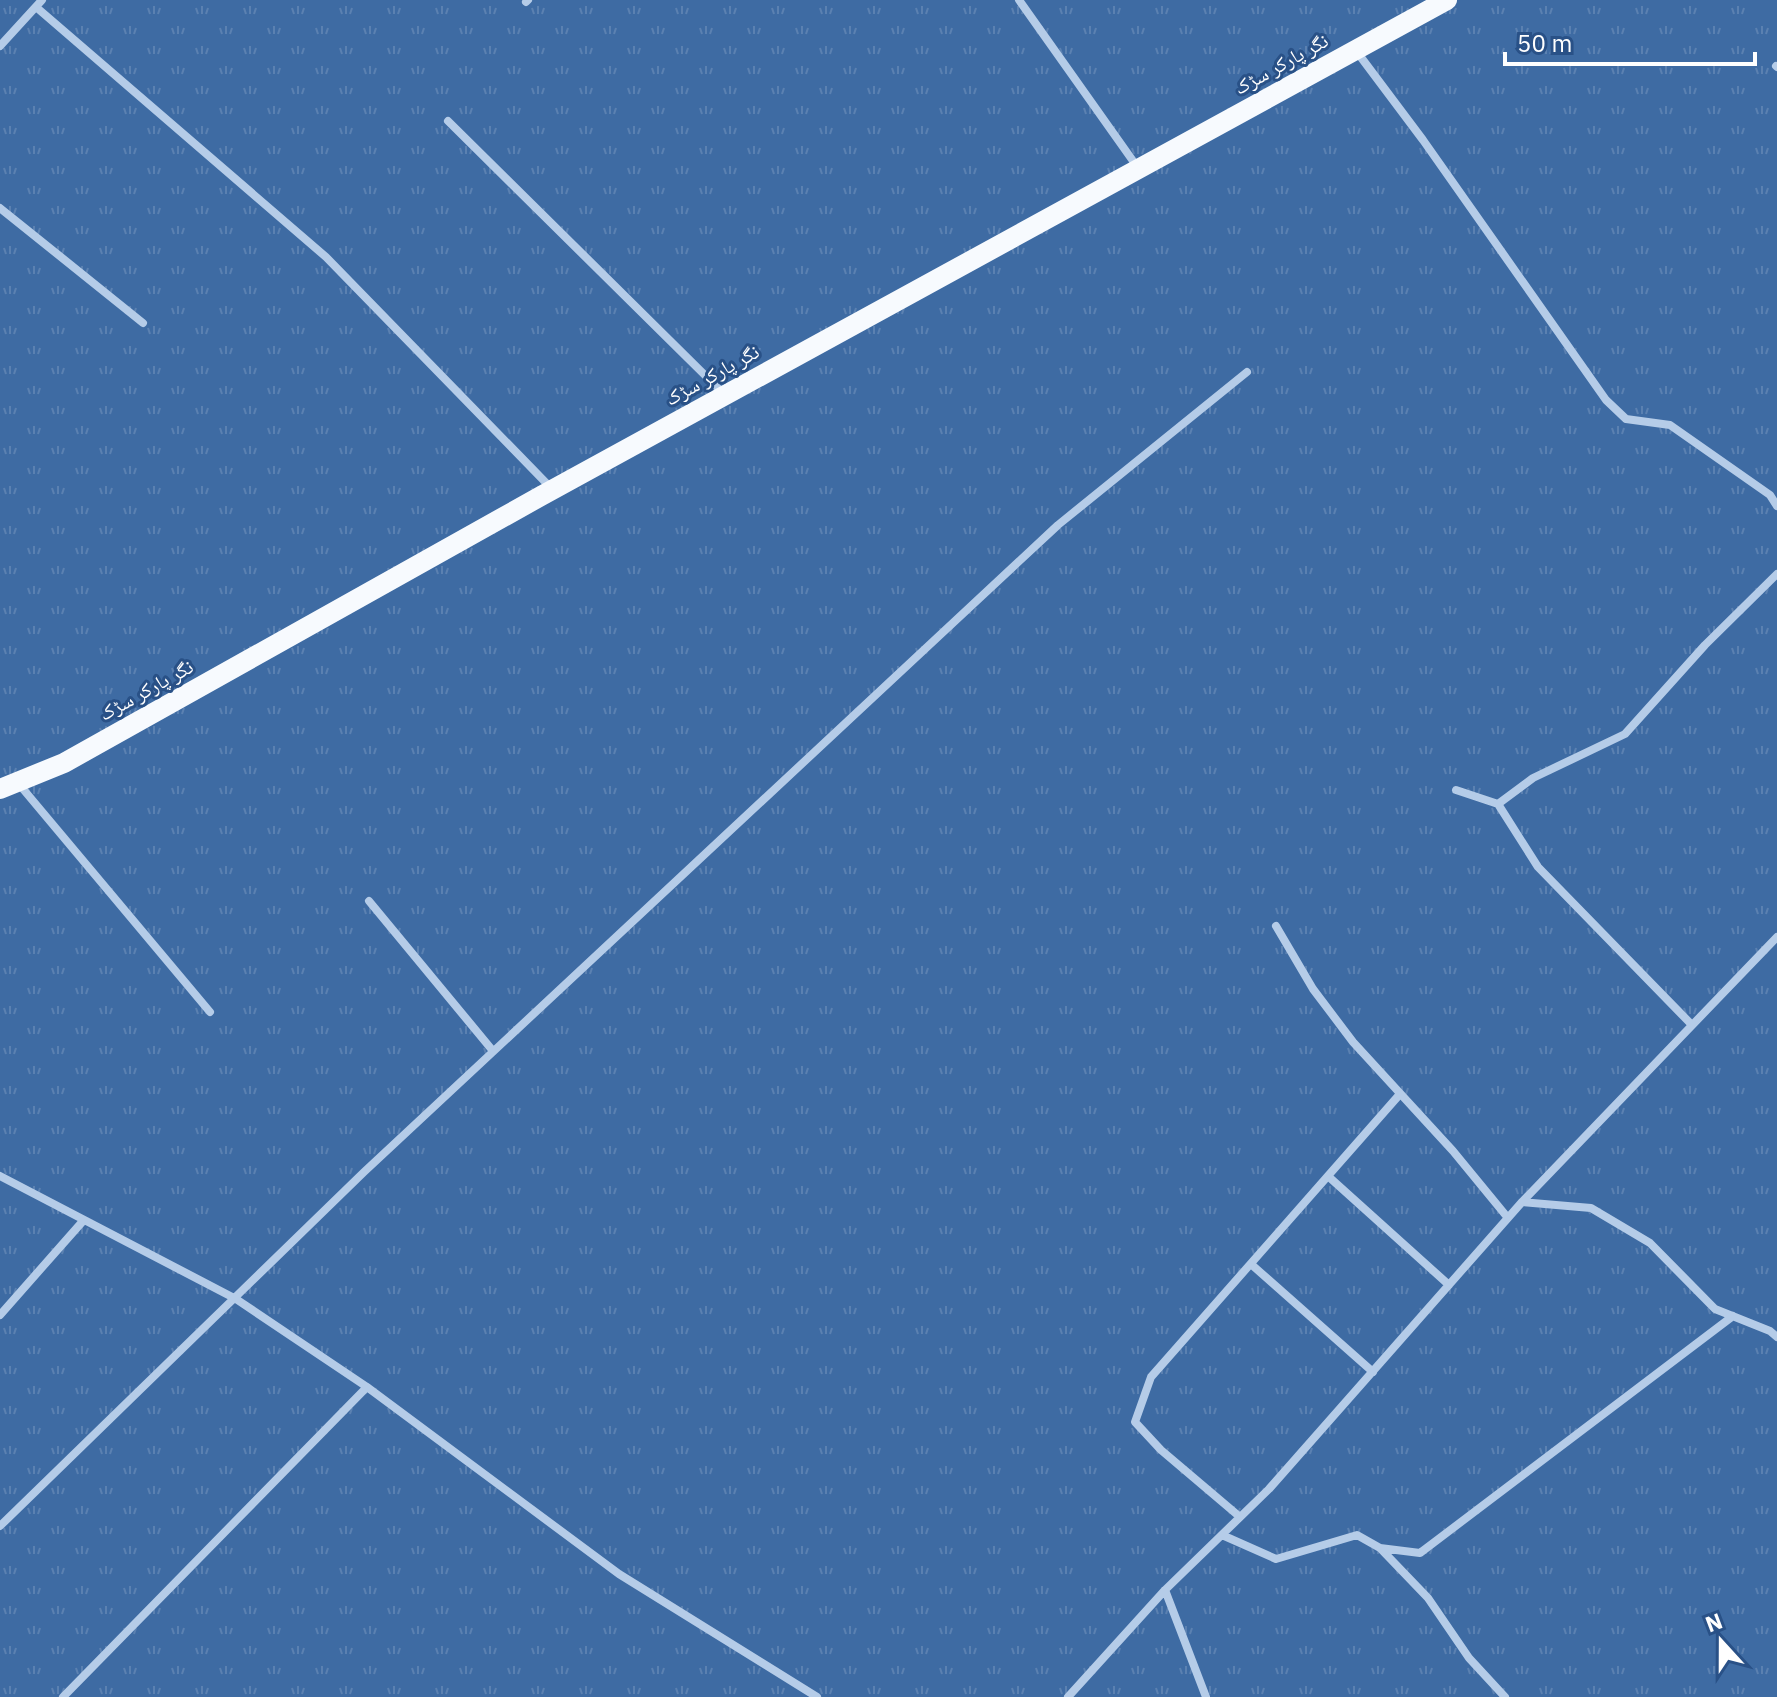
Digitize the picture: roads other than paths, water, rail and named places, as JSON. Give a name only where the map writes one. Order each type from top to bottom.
[{"type":"main road","name":"نگر پارکر سڑک","points":[[9,785],[64,763],[553,490],[1447,0]]},
{"type":"street","points":[[1019,0],[1138,169]]},
{"type":"street","points":[[0,46],[39,4],[326,257],[553,490]]},
{"type":"street","points":[[1355,50],[1423,140],[1606,400],[1626,419],[1670,425],[1770,495],[1777,506]]},
{"type":"street","points":[[448,121],[726,395]]},
{"type":"street","points":[[0,208],[143,323]]},
{"type":"street","points":[[0,1526],[364,1172],[1058,525],[1247,372]]},
{"type":"street","points":[[1498,804],[1533,778],[1625,734],[1705,645],[1777,574]]},
{"type":"street","points":[[9,785],[210,1012]]},
{"type":"street","points":[[1456,790],[1498,804],[1538,867],[1692,1025]]},
{"type":"street","points":[[369,901],[493,1051]]},
{"type":"street","points":[[1276,926],[1313,989],[1353,1042],[1508,1218]]},
{"type":"street","points":[[1068,1697],[1165,1590],[1240,1517],[1373,1372],[1522,1202],[1777,937]]},
{"type":"street","points":[[1240,1517],[1161,1450],[1135,1422],[1151,1377],[1400,1094]]},
{"type":"street","points":[[0,1176],[236,1299],[367,1387],[619,1574],[817,1697]]},
{"type":"street","points":[[1329,1177],[1449,1285]]},
{"type":"street","points":[[1522,1202],[1591,1208],[1650,1243],[1715,1309],[1777,1337]]},
{"type":"street","points":[[0,1315],[83,1221]]},
{"type":"street","points":[[1252,1265],[1373,1372]]},
{"type":"street","points":[[1380,1548],[1420,1553],[1733,1316]]},
{"type":"street","points":[[63,1697],[367,1387]]},
{"type":"street","points":[[1222,1535],[1276,1559],[1357,1535],[1380,1548],[1428,1598],[1469,1658],[1505,1697]]},
{"type":"street","points":[[1165,1590],[1206,1697]]}]
